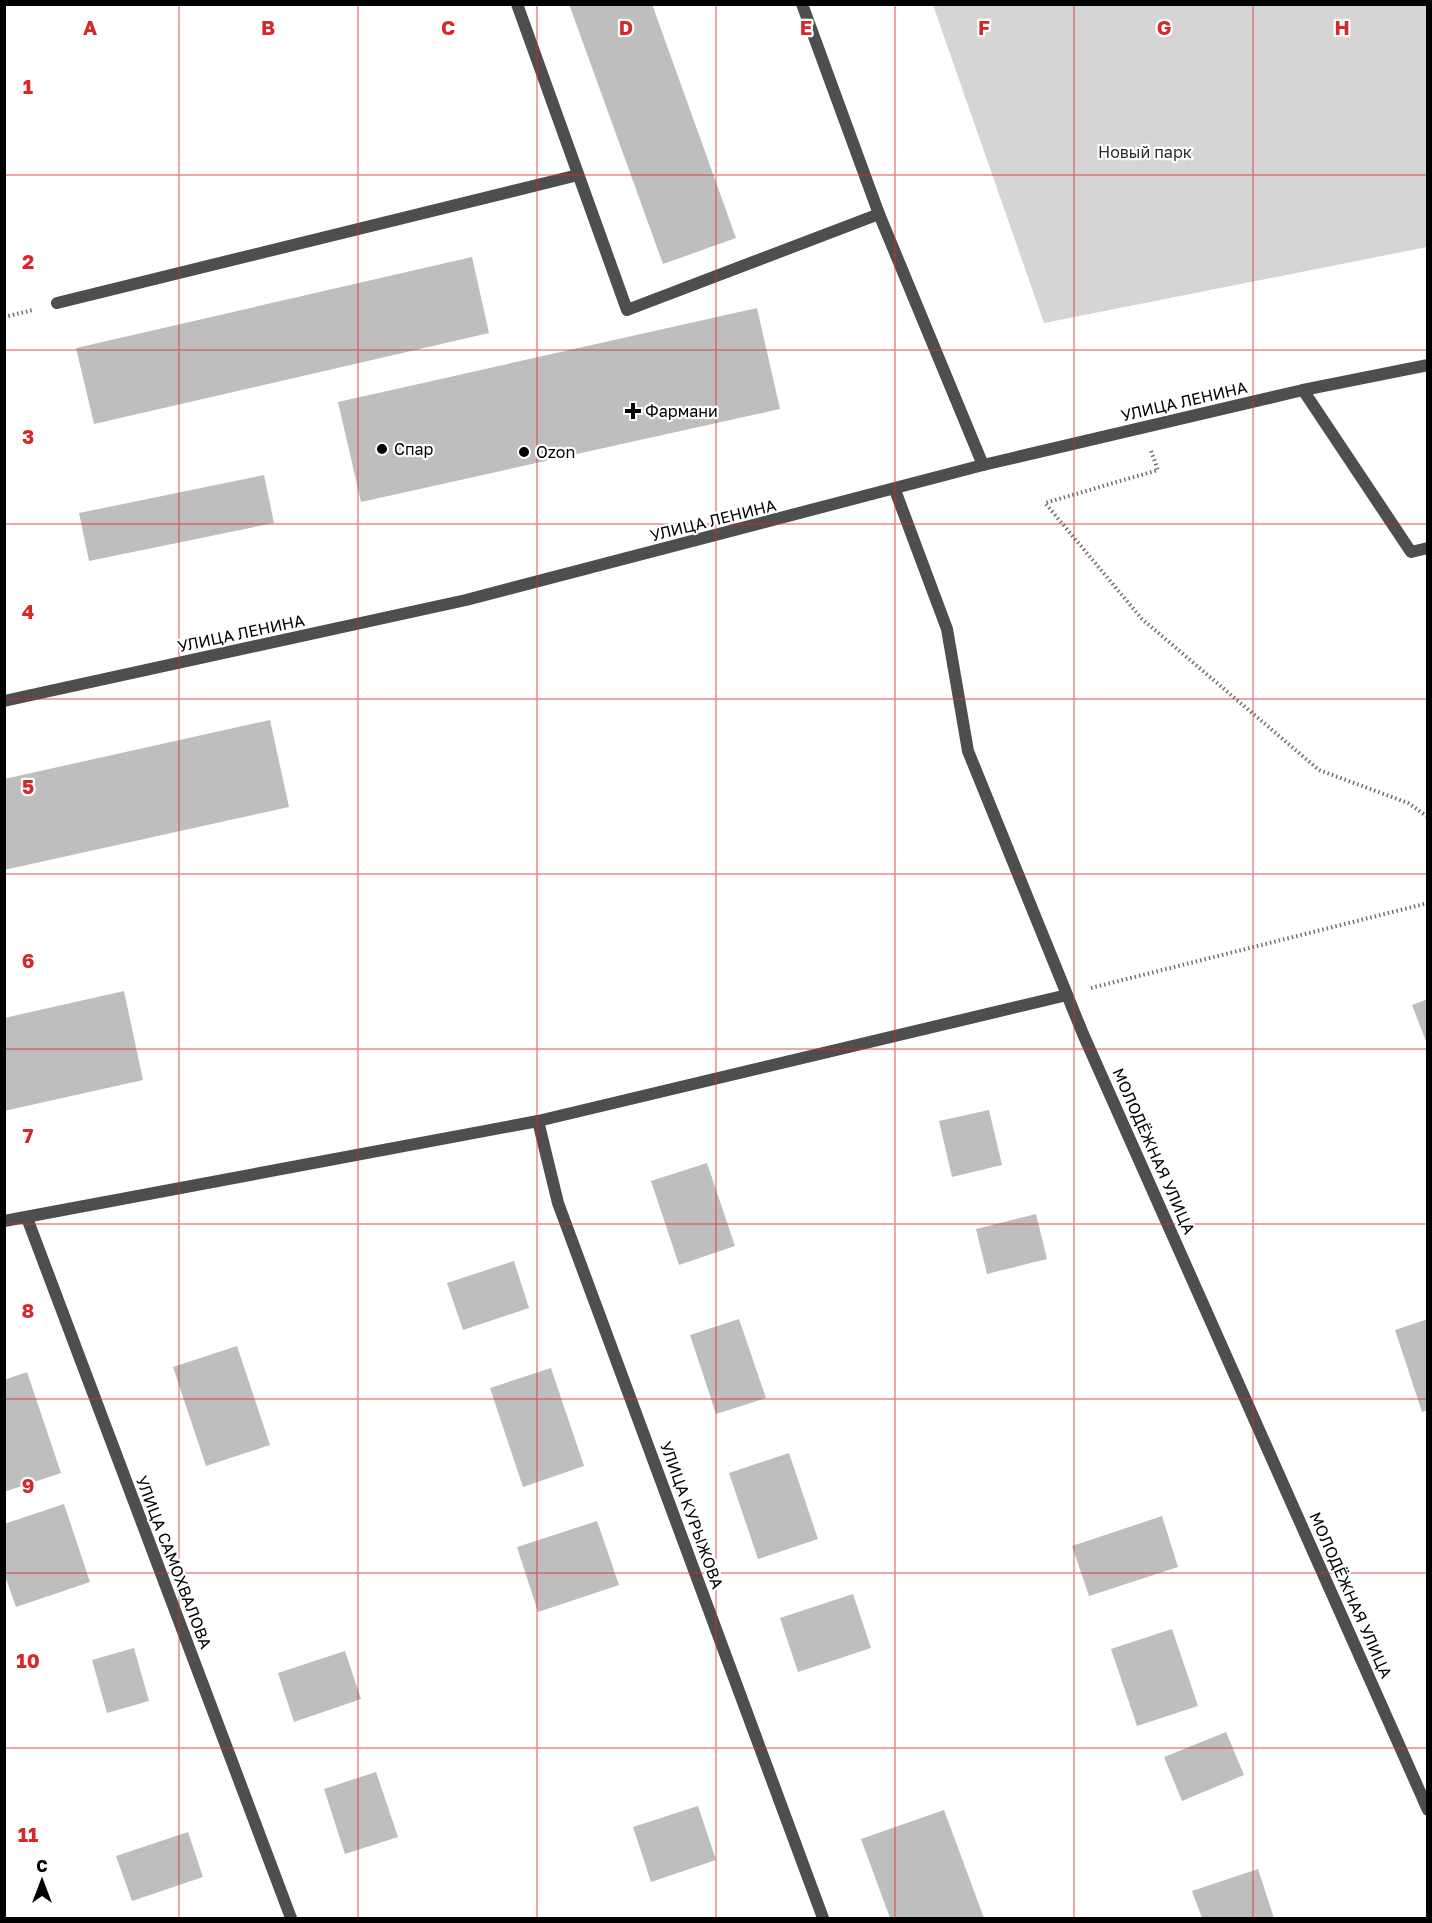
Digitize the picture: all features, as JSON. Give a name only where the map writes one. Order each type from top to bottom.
[{"type":"street","points":[[517,4],[627,310],[879,214]]},
{"type":"street","points":[[802,4],[879,214],[983,465]]},
{"type":"street","points":[[57,303],[578,175]]},
{"type":"street","name":"УЛИЦА ЛЕНИНА","points":[[4,701],[466,600],[895,490],[983,465],[1303,390],[1428,365]]},
{"type":"street","points":[[1303,390],[1411,552],[1428,548]]},
{"type":"street","name":"МОЛОДЁЖНАЯ УЛИЦА","points":[[895,490],[947,628],[968,751],[1067,994],[1428,1810]]},
{"type":"street","points":[[4,1221],[538,1121],[1067,994]]},
{"type":"street","name":"УЛИЦА КУРЫЖОВА","points":[[538,1121],[558,1203],[823,1918]]},
{"type":"street","name":"УЛИЦА САМОХВАЛОВА","points":[[27,1218],[291,1918]]},
{"type":"path","points":[[1143,428],[1158,470],[1045,503],[1142,619],[1319,770],[1408,803],[1428,817]]},
{"type":"path","points":[[1067,994],[1428,903]]},
{"type":"green space","name":"Новый парк","points":[[933,5],[1427,5],[1427,247],[1044,323]]},
{"type":"building","points":[[569,4],[652,4],[736,238],[663,264]]},
{"type":"building","points":[[472,257],[489,333],[94,424],[76,348]]},
{"type":"building","points":[[757,308],[780,409],[361,502],[338,402]]},
{"type":"building","points":[[264,475],[274,523],[89,561],[79,513]]},
{"type":"building","points":[[270,720],[289,807],[4,870],[4,779]]},
{"type":"building","points":[[124,991],[143,1080],[4,1111],[4,1018]]},
{"type":"building","points":[[1428,999],[1428,1044],[1427,1044],[1412,1005]]},
{"type":"building","points":[[989,1110],[1002,1165],[952,1177],[939,1121]]},
{"type":"building","points":[[707,1163],[735,1246],[679,1265],[651,1181]]},
{"type":"building","points":[[1036,1214],[1047,1259],[987,1274],[976,1229]]},
{"type":"building","points":[[514,1261],[529,1308],[463,1330],[447,1283]]},
{"type":"building","points":[[739,1319],[766,1398],[716,1414],[690,1335]]},
{"type":"building","points":[[1428,1319],[1428,1410],[1422,1412],[1395,1330]]},
{"type":"building","points":[[237,1346],[270,1445],[206,1466],[173,1367]]},
{"type":"building","points":[[551,1368],[584,1466],[523,1487],[490,1388]]},
{"type":"building","points":[[27,1372],[61,1473],[4,1492],[4,1380]]},
{"type":"building","points":[[789,1453],[818,1539],[758,1559],[729,1473]]},
{"type":"building","points":[[64,1504],[90,1582],[16,1607],[4,1573],[4,1524]]},
{"type":"building","points":[[1162,1516],[1178,1567],[1089,1596],[1072,1546]]},
{"type":"building","points":[[597,1521],[619,1585],[538,1612],[517,1547]]},
{"type":"building","points":[[853,1594],[871,1648],[798,1672],[780,1618]]},
{"type":"building","points":[[1172,1629],[1198,1706],[1137,1726],[1111,1649]]},
{"type":"building","points":[[134,1648],[149,1701],[107,1713],[92,1660]]},
{"type":"building","points":[[345,1651],[361,1699],[294,1722],[278,1673]]},
{"type":"building","points":[[1226,1732],[1244,1775],[1182,1801],[1164,1757]]},
{"type":"building","points":[[376,1772],[398,1837],[345,1854],[324,1789]]},
{"type":"building","points":[[698,1806],[716,1860],[651,1882],[633,1827]]},
{"type":"building","points":[[944,1810],[984,1918],[890,1918],[861,1839]]},
{"type":"building","points":[[188,1832],[203,1877],[132,1901],[116,1856]]},
{"type":"building","points":[[1258,1869],[1274,1918],[1202,1918],[1192,1891]]},
{"type":"place","name":"Фармани","points":[[633,411]]},
{"type":"place","name":"Спар","points":[[382,449]]},
{"type":"place","name":"Ozon","points":[[524,452]]}]
